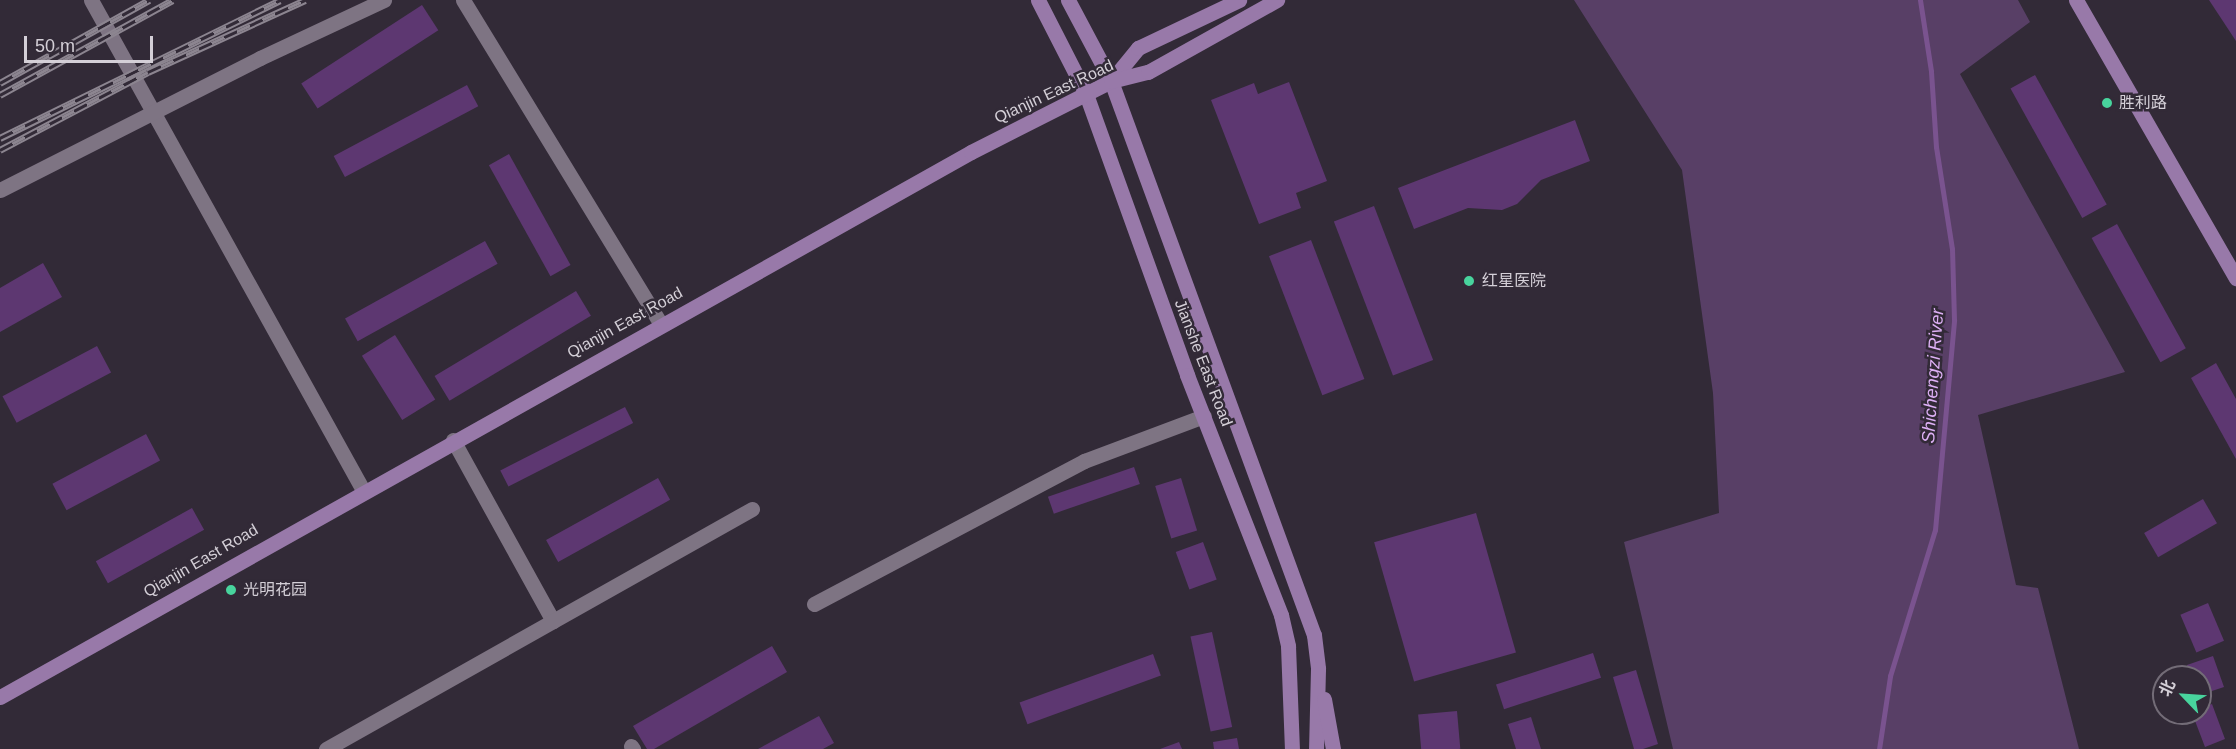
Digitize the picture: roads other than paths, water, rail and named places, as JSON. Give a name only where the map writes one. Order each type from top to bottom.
[{"type":"main road","name":"Jianshe East Road","points":[[1038,0],[1086,94],[1204,417],[1281,615],[1288,646],[1292,749]]},
{"type":"main road","name":"Jianshe East Road","points":[[1068,0],[1111,81],[1314,634],[1318,669],[1316,749]]},
{"type":"main road","points":[[1111,81],[1138,48],[1239,0]]},
{"type":"main road","name":"Qianjin East Road","points":[[0,697],[363,490],[971,152],[1111,81],[1148,72],[1277,0]]},
{"type":"main road","points":[[2076,0],[2236,278]]},
{"type":"main road","points":[[1318,669],[1334,749]]},
{"type":"street","points":[[91,0],[363,490]]},
{"type":"street","points":[[0,190],[124,126],[384,0]]},
{"type":"street","points":[[463,0],[661,324]]},
{"type":"street","points":[[814,604],[1084,461],[1204,417]]},
{"type":"street","points":[[453,440],[553,621]]},
{"type":"street","points":[[326,749],[752,508]]},
{"type":"waterway","name":"Shichengzi River","points":[[1879,749],[1890,676],[1935,530],[1954,320],[1952,249],[1936,147],[1931,71],[1920,0]]},
{"type":"railway","points":[[0,83],[149,0]]},
{"type":"railway","points":[[0,95],[173,0]]},
{"type":"railway","points":[[0,138],[280,0]]},
{"type":"railway","points":[[0,150],[148,72],[305,0]]},
{"type":"place","name":"胜利路","points":[[2107,103]]},
{"type":"place","name":"红星医院","points":[[1469,281]]},
{"type":"place","name":"光明花园","points":[[231,590]]}]
